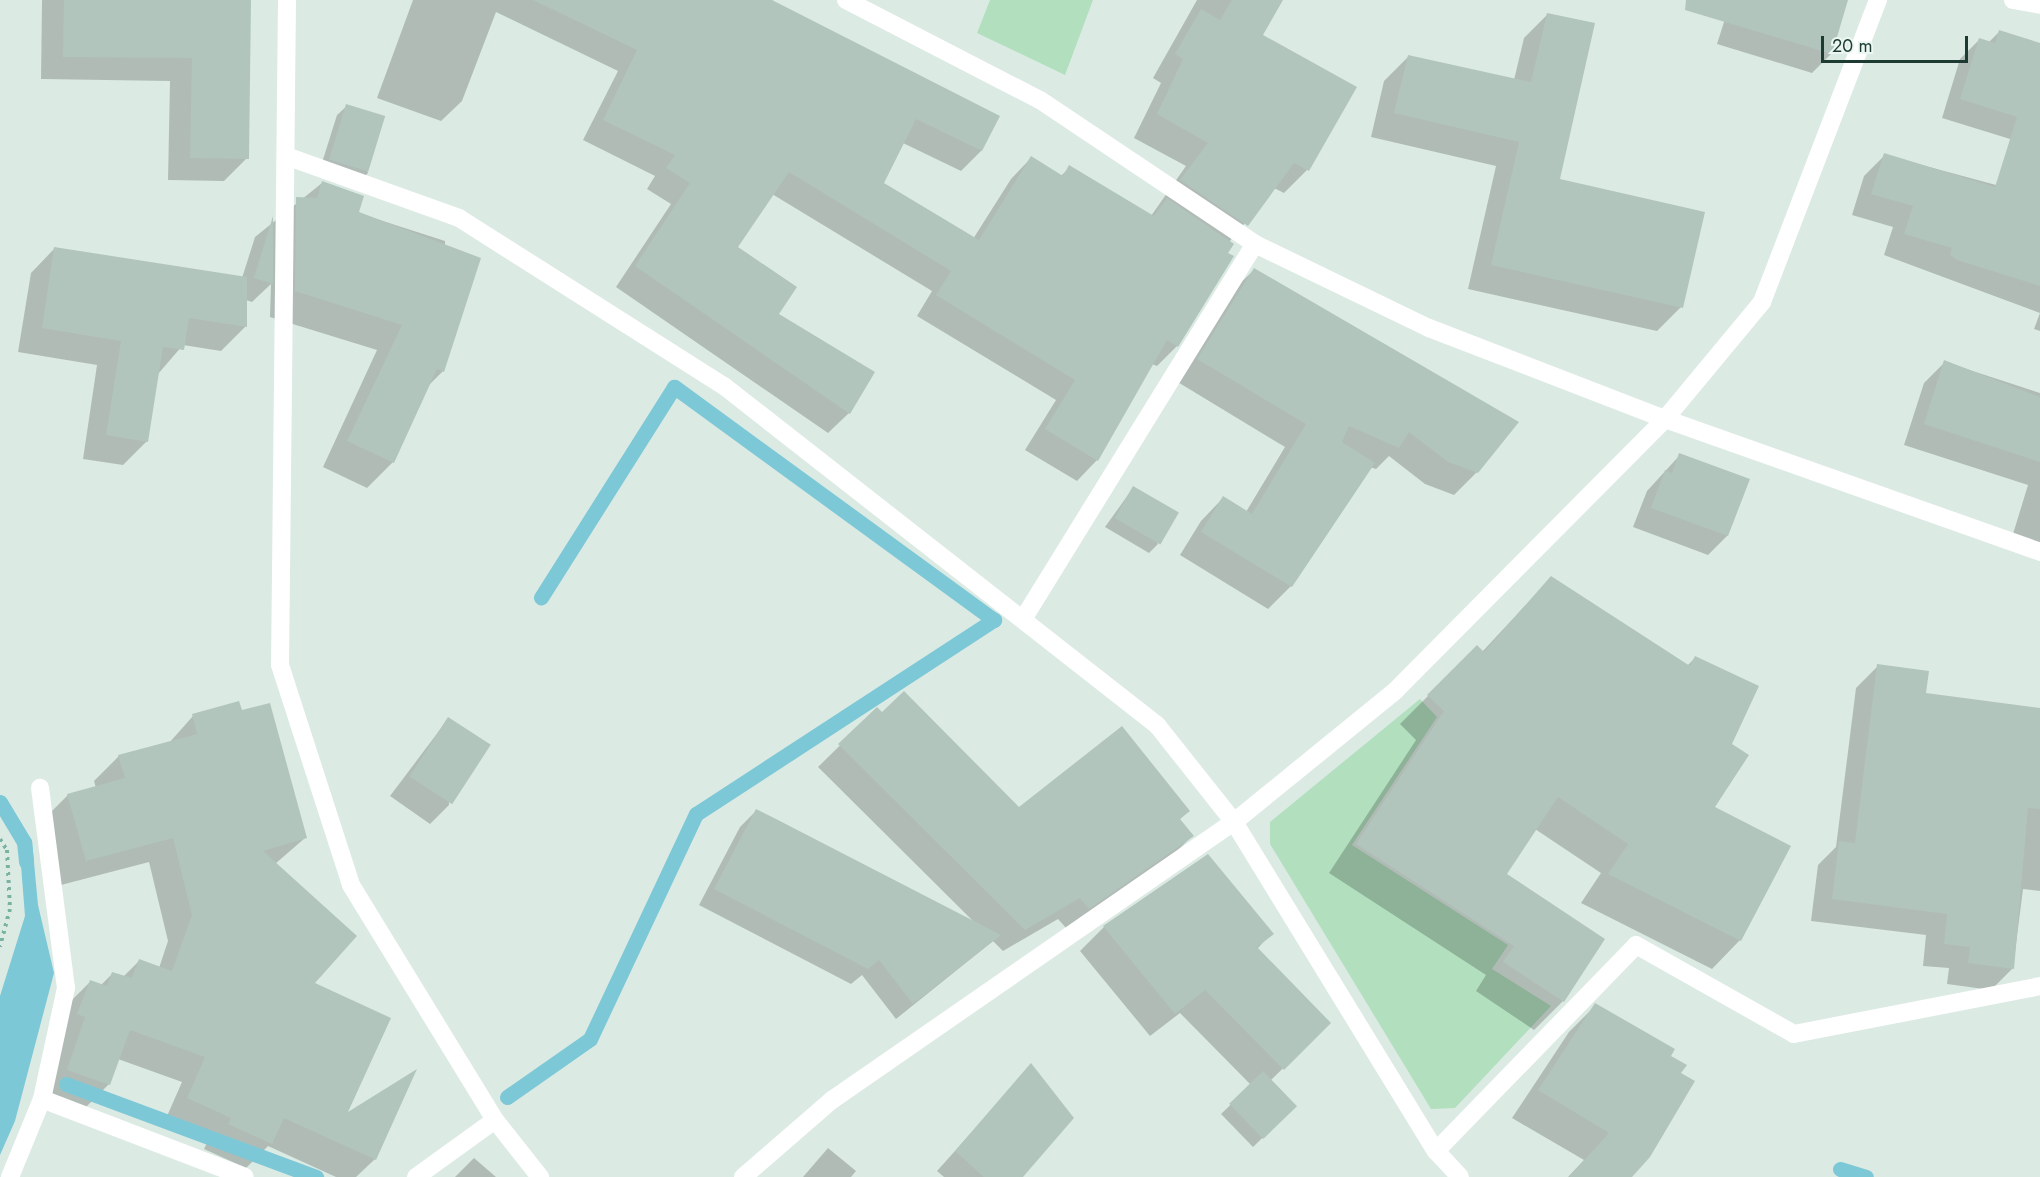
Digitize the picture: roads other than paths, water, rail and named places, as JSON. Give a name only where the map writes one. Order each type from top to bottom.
[{"type":"street","points":[[287,0],[280,665],[351,885],[495,1120],[540,1177]]},
{"type":"street","points":[[846,0],[1040,100],[1255,244],[1429,328],[1665,419],[2040,552]]},
{"type":"street","points":[[743,1177],[832,1100],[1234,822],[1395,691],[1665,419],[1762,302],[1878,0]]},
{"type":"street","points":[[2013,0],[2040,5]]},
{"type":"street","points":[[286,156],[459,218],[724,386],[1025,616],[1157,725],[1234,822],[1436,1150],[1460,1177]]},
{"type":"street","points":[[1025,616],[1255,244]]},
{"type":"street","points":[[10,1177],[42,1099],[66,988],[40,788]]},
{"type":"street","points":[[1436,1150],[1636,945],[1794,1034],[2040,986]]},
{"type":"street","points":[[42,1099],[246,1177]]},
{"type":"street","points":[[416,1177],[495,1120]]},
{"type":"water","points":[[32,841],[38,905],[54,973],[15,1121],[0,1155],[0,996],[25,916],[20,853],[24,842]]},
{"type":"waterway","points":[[507,1097],[590,1039],[696,814],[994,620],[674,387],[541,597]]},
{"type":"waterway","points":[[0,802],[24,842],[26,862]]},
{"type":"waterway","points":[[66,1084],[316,1177]]},
{"type":"waterway","points":[[1840,1169],[1866,1177]]}]
